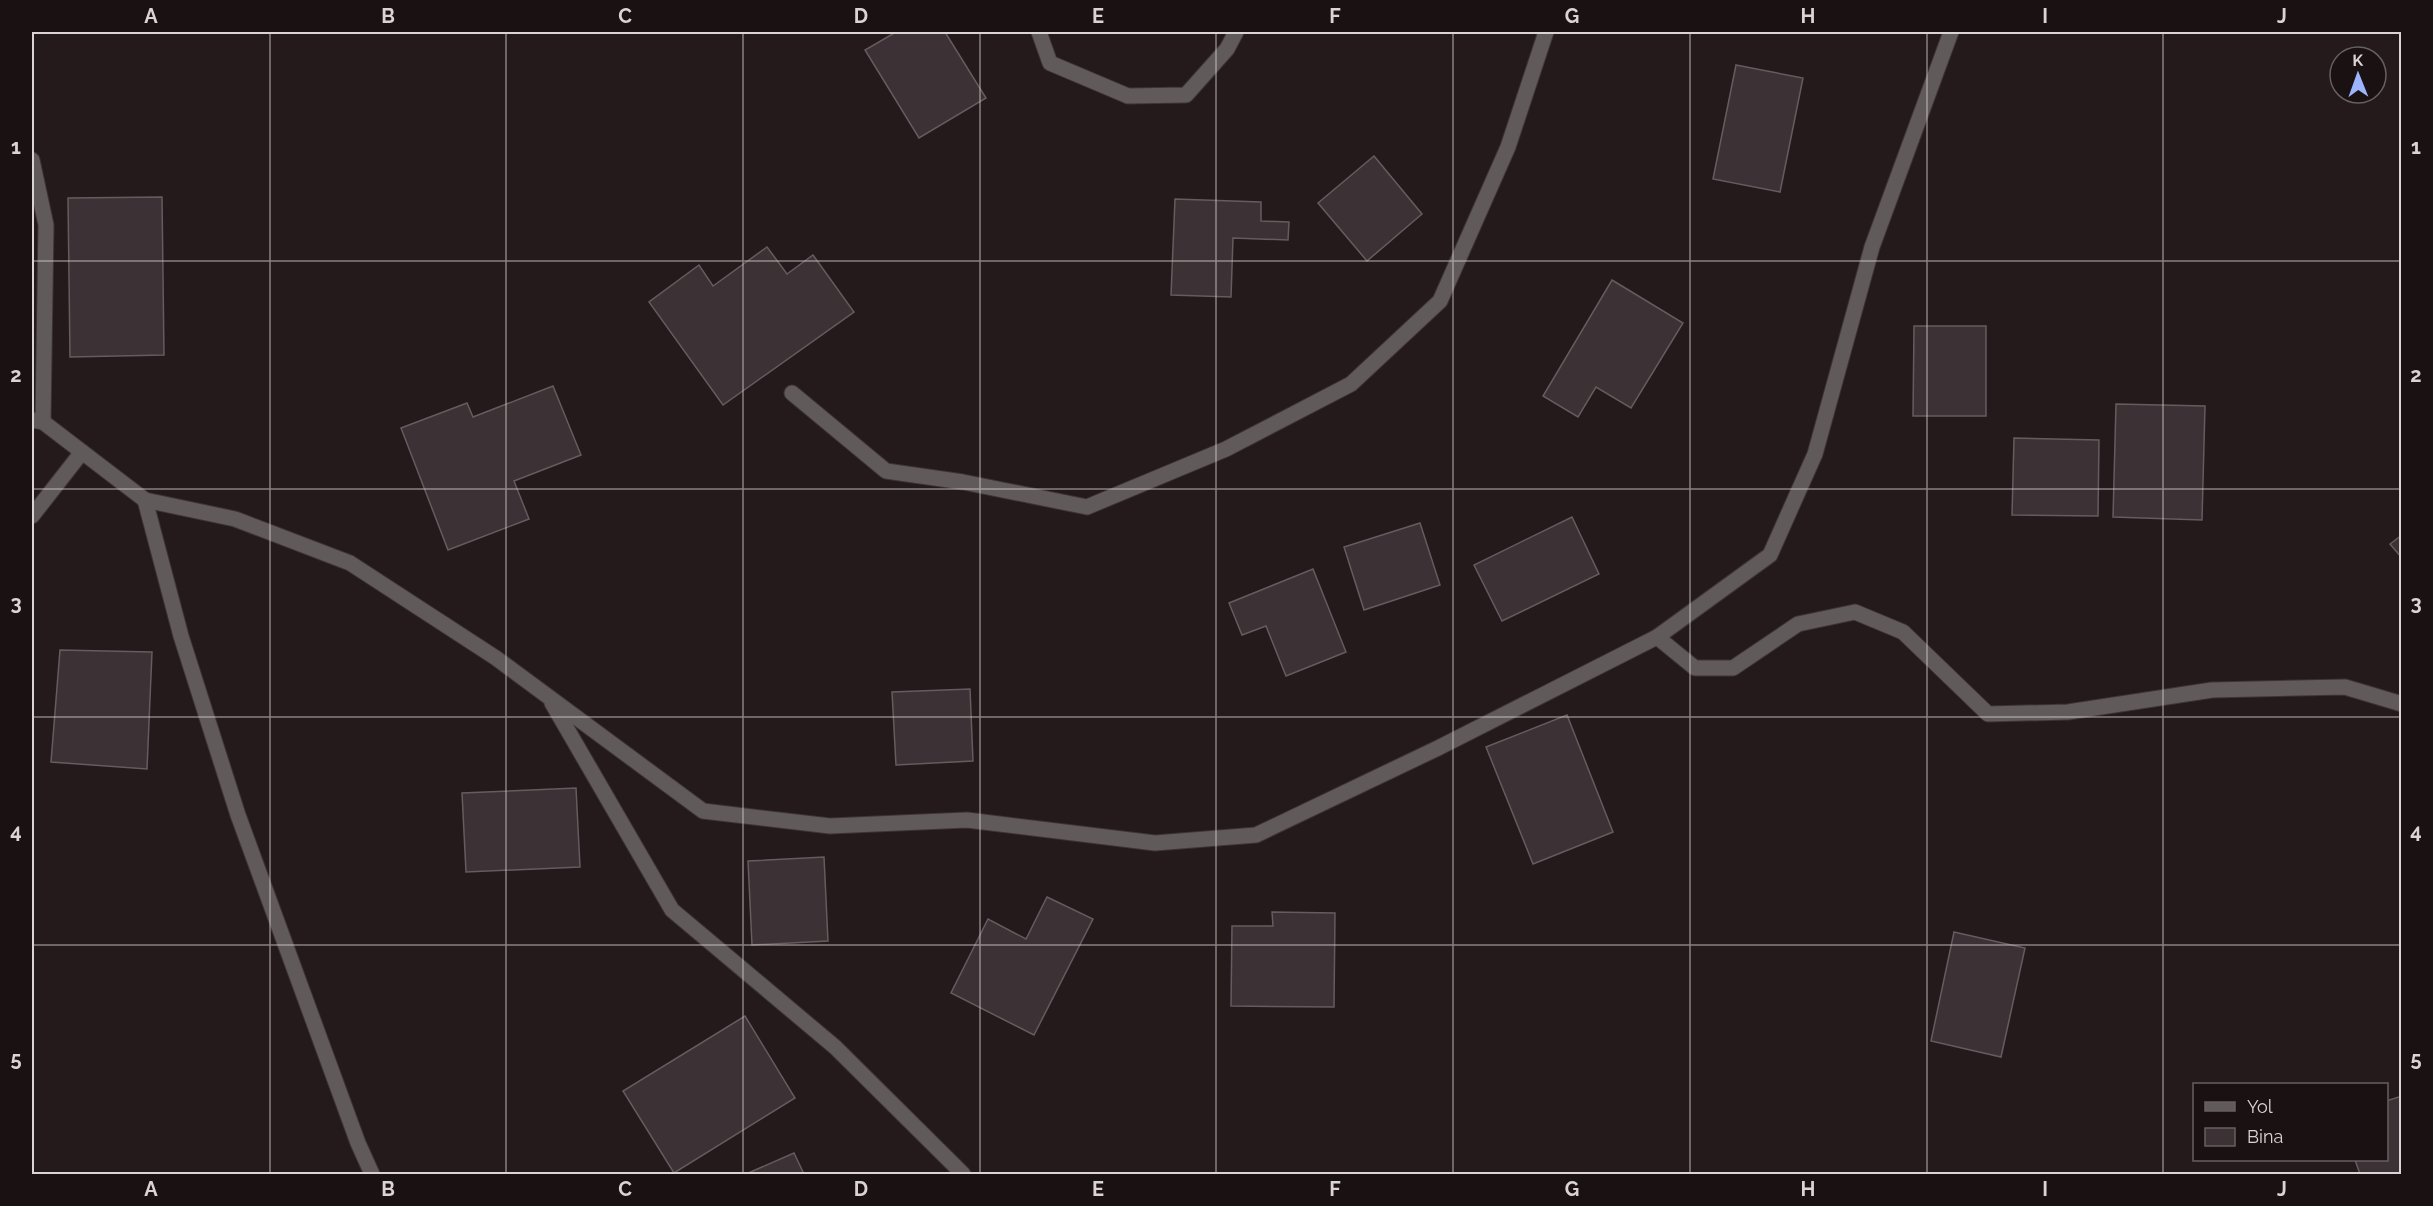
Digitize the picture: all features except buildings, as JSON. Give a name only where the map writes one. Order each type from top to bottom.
[{"type":"street","points":[[1039,32],[1050,63],[1128,96],[1186,95],[1227,49],[1236,32]]},
{"type":"street","points":[[792,393],[886,471],[963,482],[1087,507],[1226,449],[1351,384],[1440,301],[1508,147],[1546,32]]},
{"type":"street","points":[[32,160],[46,225],[37,421],[145,500],[235,519],[350,563],[496,658],[703,811],[830,826],[967,820],[1155,843],[1256,835],[1438,748],[1657,638],[1770,555],[1815,454],[1872,247],[1951,32]]},
{"type":"street","points":[[32,516],[82,452]]},
{"type":"street","points":[[145,500],[182,636],[238,815],[354,1132],[372,1174]]},
{"type":"street","points":[[1657,638],[1695,668],[1732,668],[1798,624],[1855,612],[1903,632],[1988,714],[2068,712],[2211,690],[2345,687],[2402,704]]},
{"type":"street","points":[[549,697],[672,910],[835,1047],[963,1174]]}]
